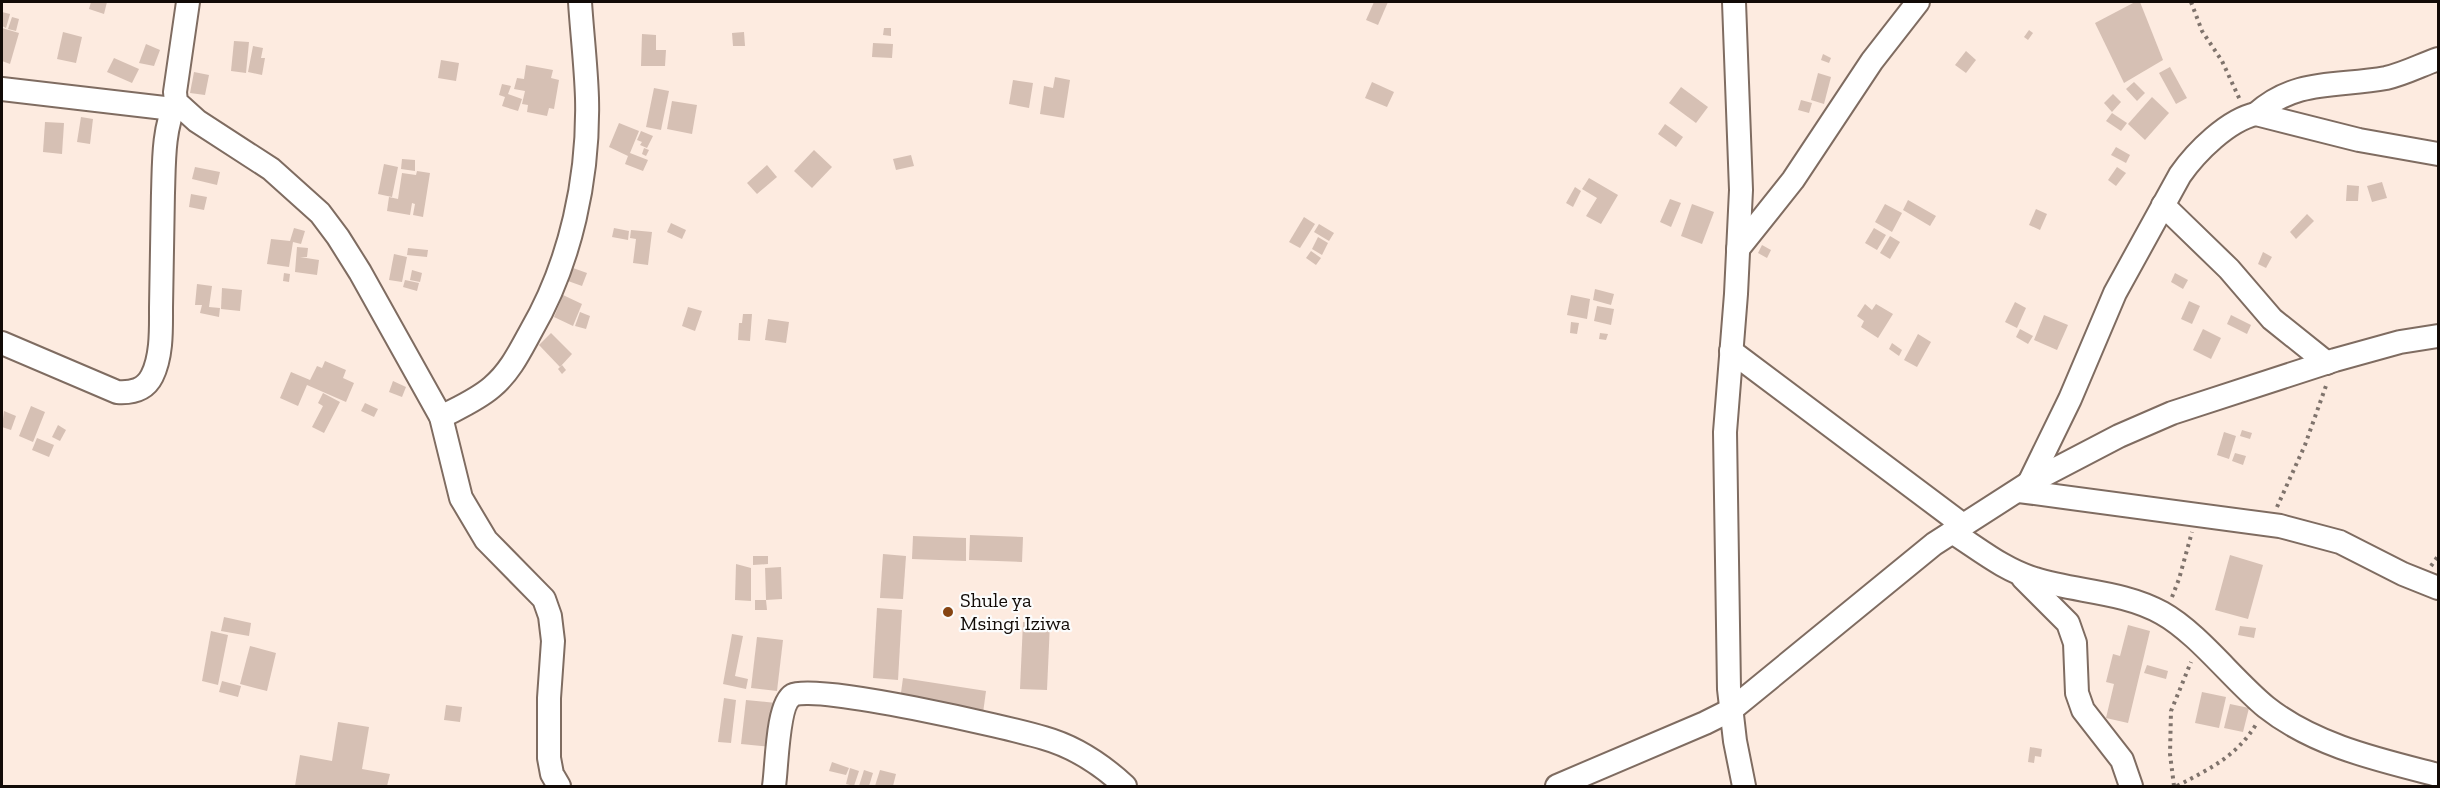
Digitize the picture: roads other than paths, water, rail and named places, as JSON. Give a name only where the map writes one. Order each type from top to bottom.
[{"type":"street","points":[[2,343],[117,392],[130,393],[138,390],[145,386],[152,376],[158,359],[161,328],[164,161],[188,2]]},
{"type":"street","points":[[441,417],[475,399],[492,387],[509,370],[543,311],[564,256],[583,180],[587,99],[580,2]]},
{"type":"street","points":[[1734,2],[1741,189],[1725,432],[1728,665],[1731,710],[1744,786]]},
{"type":"street","points":[[1738,249],[1793,180],[1872,61],[1918,2]]},
{"type":"street","points":[[2024,487],[2070,399],[2115,293],[2163,205],[2190,162],[2214,138],[2275,99],[2302,88],[2389,77],[2439,59]]},
{"type":"street","points":[[2,90],[174,106],[271,169],[320,213],[360,272],[441,417],[461,498],[486,540],[544,599],[550,616],[553,641],[549,698],[549,758],[559,786]]},
{"type":"street","points":[[2251,115],[2359,140],[2439,154]]},
{"type":"street","points":[[2163,205],[2229,268],[2272,319],[2331,361]]},
{"type":"street","points":[[1557,786],[1731,710],[1902,569],[1958,528],[2024,487],[2146,424],[2210,400],[2331,361],[2400,342],[2439,336]]},
{"type":"street","points":[[1731,351],[2016,572],[2050,603],[2068,623],[2075,643],[2077,693],[2083,710],[2122,760],[2131,786]]},
{"type":"street","points":[[2024,487],[2269,524],[2340,542],[2439,588]]},
{"type":"street","points":[[2016,572],[2037,580],[2102,592],[2162,613],[2180,626],[2267,708],[2298,727],[2345,750],[2439,776]]},
{"type":"street","points":[[774,786],[785,702],[794,694],[806,692],[879,701],[1044,738],[1100,764],[1125,786]]},
{"type":"place","name":"Shule ya Msingi Iziwa","points":[[948,612]]}]
